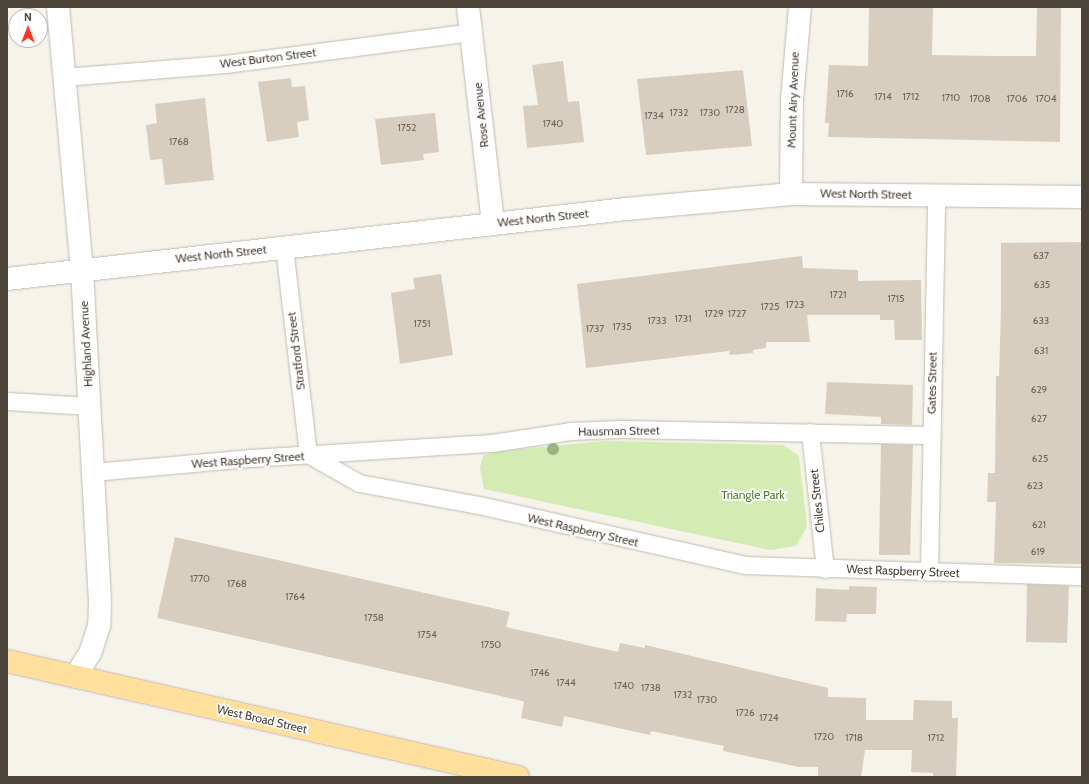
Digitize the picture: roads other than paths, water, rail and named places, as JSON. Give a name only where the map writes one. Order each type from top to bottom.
[{"type":"main road","name":"West Broad Street","points":[[7,661],[518,777]]},
{"type":"street","name":"Highland Avenue","points":[[58,7],[82,270],[90,406],[99,626],[90,653],[75,677]]},
{"type":"street","name":"Rose Avenue","points":[[468,7],[493,223]]},
{"type":"street","name":"Mount Airy Avenue","points":[[791,194],[792,100],[800,7]]},
{"type":"street","name":"West North Street","points":[[7,279],[493,223],[791,194],[1082,197]]},
{"type":"lane","name":"West Burton Street","points":[[64,78],[225,64],[471,32]]},
{"type":"lane","name":"Gates Street","points":[[929,572],[936,195]]},
{"type":"lane","name":"Stratford Street","points":[[284,247],[308,454]]},
{"type":"lane","points":[[7,401],[90,406]]},
{"type":"lane","name":"Hausman Street","points":[[308,454],[492,443],[570,431],[810,432],[931,436]]},
{"type":"lane","name":"Chiles Street","points":[[810,432],[825,569]]},
{"type":"lane","name":"West Raspberry Street","points":[[93,472],[308,454],[359,483],[479,505],[700,557],[762,566],[1082,576]]},
{"type":"park label","name":"Triangle Park","points":[[753,495]]}]
